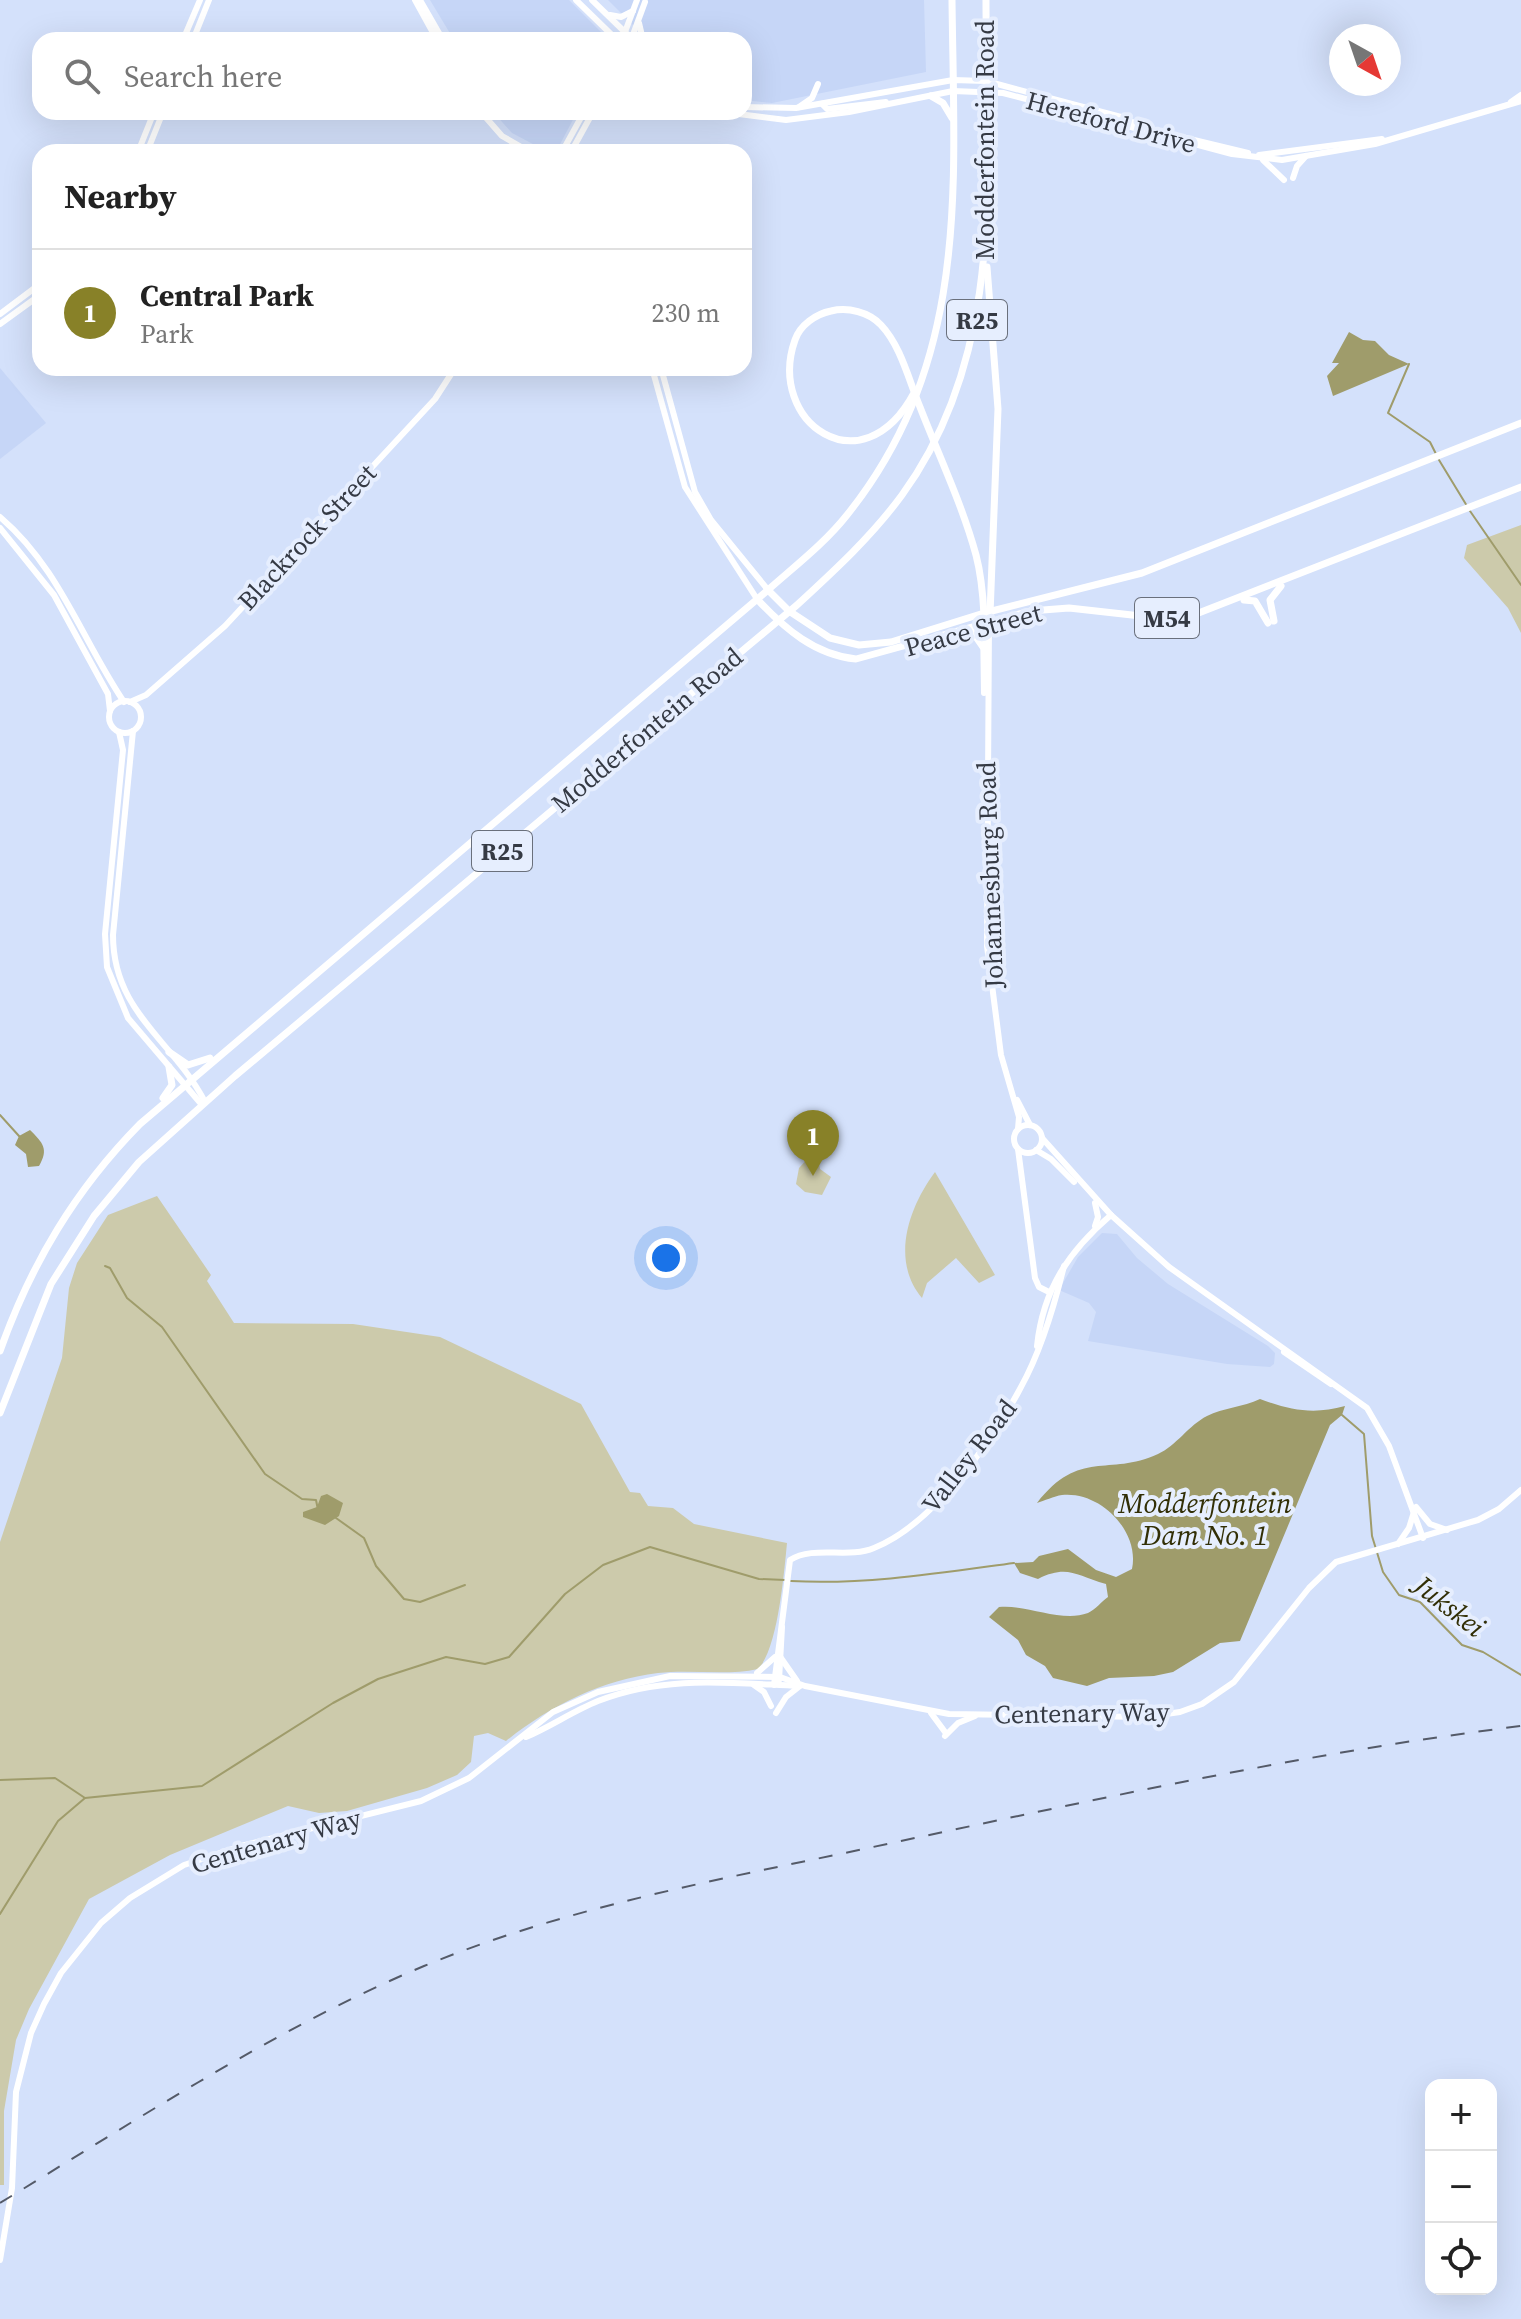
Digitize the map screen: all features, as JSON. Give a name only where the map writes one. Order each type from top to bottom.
[{"type":"main road","name":"Modderfontein Road","points":[[0,1351],[47,1243],[91,1179],[140,1124],[768,590],[827,537],[863,494],[895,444],[928,366],[948,274],[953,120],[950,0]]},
{"type":"main road","name":"Modderfontein Road","points":[[0,1413],[32,1325],[71,1251],[117,1186],[204,1103],[789,611],[866,540],[921,464],[958,386],[975,329],[986,261],[986,0]]},
{"type":"main road","points":[[931,96],[943,103],[953,120]]},
{"type":"main road","points":[[986,261],[998,409],[991,590],[986,617]]},
{"type":"main road","points":[[928,366],[898,419],[877,436],[847,442],[822,433],[802,411],[791,383],[791,354],[796,338],[805,325],[824,313],[857,311],[873,318],[887,332],[905,371],[942,462],[976,553],[986,617]]},
{"type":"main road","name":"Peace Street","points":[[757,599],[777,621],[829,654],[856,659],[962,630],[1009,607],[1142,573],[1521,423]]},
{"type":"main road","name":"Peace Street","points":[[768,590],[789,611],[830,638],[846,643],[876,644],[939,626],[986,617],[1069,608],[1179,618],[1233,602],[1521,487]]},
{"type":"main road","points":[[1233,602],[1255,601],[1271,622],[1272,594],[1293,579]]},
{"type":"main road","points":[[991,590],[1001,603],[1009,607]]},
{"type":"main road","points":[[962,630],[974,634],[983,647]]},
{"type":"main road","points":[[169,1052],[184,1063],[198,1065],[265,1015]]},
{"type":"main road","points":[[140,1124],[170,1089],[169,1067]]},
{"type":"street","points":[[186,32],[200,0]]},
{"type":"street","points":[[196,32],[209,0]]},
{"type":"street","points":[[418,0],[433,32]]},
{"type":"street","points":[[418,0],[438,32]]},
{"type":"street","points":[[576,0],[618,32]]},
{"type":"street","points":[[592,0],[621,32]]},
{"type":"street","points":[[606,14],[621,17],[634,10],[641,1]]},
{"type":"street","points":[[641,1],[641,32]]},
{"type":"street","points":[[629,32],[634,10]]},
{"type":"street","points":[[631,32],[639,20]]},
{"type":"street","name":"Hereford Drive","points":[[752,107],[796,108],[953,80],[986,81],[1121,117],[1151,130],[1248,153],[1285,157],[1403,136]]},
{"type":"street","points":[[796,108],[812,98],[818,84]]},
{"type":"street","name":"Hereford Drive","points":[[752,116],[786,120],[893,104],[953,91],[986,92],[1024,98],[1178,141],[1262,160],[1347,150],[1521,101]]},
{"type":"street","name":"Hereford Drive","points":[[1504,106],[1521,95]]},
{"type":"street","points":[[822,104],[827,109],[871,103],[893,104]]},
{"type":"street","points":[[141,144],[151,120]]},
{"type":"street","points":[[150,144],[160,120]]},
{"type":"street","points":[[485,120],[496,135],[509,144]]},
{"type":"street","points":[[487,120],[502,136],[516,144]]},
{"type":"street","points":[[566,144],[580,120]]},
{"type":"street","points":[[575,144],[589,120]]},
{"type":"street","points":[[1293,178],[1297,166],[1309,154]]},
{"type":"street","points":[[1262,160],[1284,180]]},
{"type":"street","points":[[0,314],[32,290]]},
{"type":"street","points":[[0,324],[32,301]]},
{"type":"street","name":"Blackrock Street","points":[[127,702],[146,695],[225,626],[435,399],[450,376]]},
{"type":"street","points":[[654,376],[685,487],[757,599]]},
{"type":"street","points":[[663,376],[695,492],[711,520],[768,590]]},
{"type":"street","points":[[0,517],[22,538],[57,584],[127,702],[140,711],[141,721],[133,731],[113,954],[124,993],[204,1103]]},
{"type":"street","points":[[0,528],[54,595],[108,694],[111,726],[119,732],[123,750],[104,951],[121,1005],[169,1067],[188,1082]]},
{"type":"street","name":"Johannesburg Road","points":[[986,617],[983,647],[987,736]]},
{"type":"street","name":"Johannesburg Road","points":[[986,617],[987,925],[1001,1055],[1017,1111],[1018,1129]]},
{"type":"street","name":"Blackrock Street","points":[[140,711],[146,695]]},
{"type":"street","points":[[110,711],[127,702]]},
{"type":"street","points":[[119,732],[133,731]]},
{"type":"street","name":"Johannesburg Road","points":[[996,1013],[1014,1089],[1030,1125]]},
{"type":"street","points":[[1049,1292],[1039,1287],[1035,1278],[1018,1149],[1014,1141],[1018,1129],[1030,1125],[1038,1129],[1060,1164],[1110,1217],[1201,1292],[1349,1392],[1377,1421],[1410,1497],[1423,1538]]},
{"type":"street","points":[[1036,1150],[1042,1138]]},
{"type":"street","points":[[1018,1149],[1027,1152],[1036,1150],[1060,1164],[1110,1217]]},
{"type":"street","points":[[1020,1167],[1027,1152]]},
{"type":"street","points":[[1040,1338],[1049,1292],[1097,1222],[1095,1203]]},
{"type":"street","points":[[1088,1235],[1110,1217]]},
{"type":"street","points":[[1040,1338],[1064,1266]]},
{"type":"street","name":"Valley Road","points":[[778,1657],[790,1560],[801,1555],[863,1552],[904,1532],[941,1497],[985,1443],[1023,1385],[1040,1338]]},
{"type":"street","name":"Centenary Way","points":[[0,2260],[12,2188],[16,2092],[31,2033],[61,1973],[101,1923],[130,1898],[184,1865],[241,1846],[421,1801],[469,1778],[553,1712],[635,1681],[670,1676],[750,1678],[801,1685],[930,1712],[978,1715],[1145,1717],[1180,1712],[1202,1704],[1245,1670],[1323,1573],[1358,1553],[1451,1530],[1489,1515],[1521,1490]]},
{"type":"street","points":[[1410,1497],[1426,1521],[1451,1530]]},
{"type":"street","points":[[1394,1544],[1409,1528],[1414,1510]]},
{"type":"street","points":[[778,1657],[801,1685],[773,1710],[764,1692],[750,1678],[778,1657]]},
{"type":"street","points":[[776,1681],[778,1657]]},
{"type":"street","points":[[930,1712],[945,1734],[958,1723],[978,1715]]},
{"type":"shaded area","points":[[430,0],[569,0],[601,32],[449,32]]},
{"type":"shaded area","points":[[608,0],[924,0],[926,72],[772,103],[752,101],[752,32],[640,32]]},
{"type":"shaded area","points":[[500,120],[573,120],[560,144],[533,144],[512,133]]},
{"type":"shaded area","points":[[0,368],[46,423],[0,459]]},
{"type":"shaded area","points":[[1521,525],[1521,633],[1508,608],[1464,558],[1467,545]]},
{"type":"shaded area","points":[[811,1155],[817,1155],[820,1169],[831,1177],[822,1195],[805,1192],[796,1184],[799,1168]]},
{"type":"shaded area","points":[[935,1172],[995,1275],[979,1283],[956,1258],[927,1283],[922,1298],[912,1283],[905,1251],[911,1217]]},
{"type":"shaded area","points":[[157,1196],[211,1275],[207,1281],[234,1323],[353,1324],[440,1337],[581,1404],[630,1492],[640,1493],[648,1506],[673,1508],[694,1524],[787,1543],[779,1610],[771,1645],[758,1669],[658,1673],[596,1688],[558,1706],[506,1741],[488,1733],[474,1736],[471,1762],[457,1775],[427,1788],[347,1811],[319,1813],[288,1806],[170,1855],[89,1899],[29,2009],[16,2040],[4,2111],[4,2185],[0,2185],[0,1542],[62,1358],[69,1288],[77,1263],[108,1215]]},
{"type":"shaded area","points":[[1102,1233],[1117,1234],[1137,1258],[1168,1284],[1268,1346],[1275,1353],[1274,1364],[1270,1367],[1227,1364],[1088,1341],[1096,1312],[1089,1303],[1059,1290],[1078,1257]]},
{"type":"water","points":[[1349,332],[1363,340],[1375,341],[1389,355],[1409,364],[1333,396],[1327,376],[1339,363],[1332,363]]},
{"type":"water","points":[[30,1130],[43,1146],[44,1155],[39,1166],[28,1167],[26,1154],[15,1145],[19,1136]]},
{"type":"water","name":"Modderfontein Dam No. 1","points":[[1260,1399],[1302,1410],[1345,1406],[1342,1415],[1330,1425],[1240,1641],[1220,1643],[1173,1672],[1109,1678],[1087,1686],[1053,1678],[1045,1666],[1026,1655],[1018,1640],[989,1617],[999,1607],[1078,1615],[1091,1612],[1108,1597],[1106,1584],[1065,1572],[1038,1579],[1020,1573],[1014,1563],[1033,1562],[1039,1556],[1068,1549],[1096,1570],[1116,1577],[1132,1569],[1130,1541],[1115,1517],[1091,1500],[1077,1496],[1059,1496],[1037,1503],[1052,1486],[1081,1469],[1124,1464],[1158,1454],[1207,1416]]},
{"type":"water","points":[[327,1494],[343,1503],[339,1516],[325,1525],[303,1517],[303,1512],[317,1507],[321,1496]]},
{"type":"waterway","points":[[1409,364],[1388,413],[1430,442],[1436,454]]},
{"type":"waterway","points":[[1439,460],[1467,506]]},
{"type":"waterway","points":[[1470,511],[1521,585]]},
{"type":"waterway","points":[[0,1115],[19,1136]]},
{"type":"waterway","points":[[105,1266],[110,1268],[127,1298],[162,1327],[265,1474],[302,1499],[316,1500],[318,1510]]},
{"type":"waterway","name":"Jukskei","points":[[1342,1415],[1364,1434],[1372,1536],[1383,1572],[1399,1595],[1420,1602],[1462,1645],[1483,1652],[1521,1675]]},
{"type":"waterway","points":[[336,1518],[364,1538],[376,1566],[404,1599],[420,1602],[465,1585]]},
{"type":"waterway","points":[[0,1914],[58,1821],[85,1798],[202,1786],[333,1703],[378,1679],[446,1657],[485,1664],[509,1657],[565,1594],[603,1565],[650,1547],[759,1579],[785,1580]]},
{"type":"waterway","points":[[791,1581],[875,1580],[1014,1563]]},
{"type":"waterway","points":[[0,1780],[55,1778],[85,1798]]},
{"type":"railway","points":[[0,2203],[155,2108],[315,2017],[424,1966],[540,1925],[719,1879],[1132,1792],[1287,1762],[1521,1726]]},
{"type":"place","name":"Central Park","points":[[813,1176]]}]
